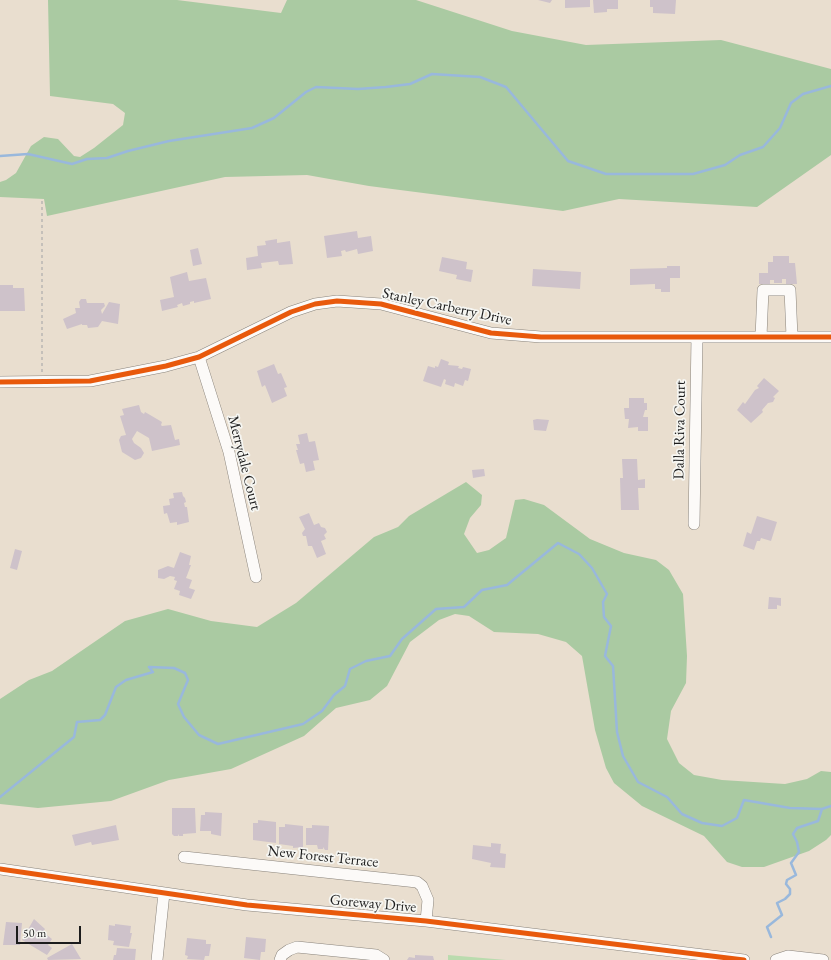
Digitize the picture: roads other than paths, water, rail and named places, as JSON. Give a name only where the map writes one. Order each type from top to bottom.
[{"type":"street","points":[[761,337],[763,290],[790,290],[792,337]]},
{"type":"street","name":"Stanley Carberry Drive","points":[[0,382],[97,380],[166,366],[199,357],[291,312],[315,304],[337,301],[381,304],[491,333],[541,337],[831,337]]},
{"type":"street","name":"Dalla Riva Court","points":[[694,524],[696,337]]},
{"type":"street","name":"Merrydale Court","points":[[199,357],[229,452],[256,577]]},
{"type":"street","name":"New Forest Terrace","points":[[184,857],[417,882],[422,886],[428,900],[426,921]]},
{"type":"street","name":"Goreway Drive","points":[[0,869],[248,905],[426,921],[744,960]]},
{"type":"street","points":[[157,960],[164,893]]},
{"type":"street","points":[[280,960],[285,952],[297,947],[376,955],[384,960]]},
{"type":"street","points":[[776,960],[788,956],[823,960]]},
{"type":"waterway","points":[[0,156],[28,154],[72,164],[87,159],[107,158],[169,141],[252,128],[274,118],[306,92],[316,87],[358,89],[386,87],[410,84],[432,74],[480,77],[506,87],[568,161],[606,174],[693,174],[725,165],[740,155],[763,147],[780,128],[791,103],[803,94],[831,86]]},
{"type":"waterway","points":[[0,797],[74,737],[77,722],[100,720],[105,715],[116,687],[126,680],[153,672],[149,667],[174,668],[185,673],[188,680],[178,704],[184,717],[199,735],[218,744],[303,724],[322,711],[334,695],[345,686],[350,669],[366,661],[390,656],[402,639],[436,609],[464,607],[482,590],[507,585],[558,543],[579,554],[592,568],[607,594],[603,602],[604,617],[611,626],[605,656],[613,666],[617,732],[623,756],[638,782],[667,797],[682,814],[702,823],[722,826],[737,818],[744,800],[790,808],[822,809],[831,806]]},
{"type":"waterway","points":[[771,937],[767,927],[782,915],[777,903],[785,899],[790,894],[790,889],[786,884],[787,880],[796,875],[791,863],[799,852],[797,842],[793,834],[797,828],[818,821],[822,809]]}]
